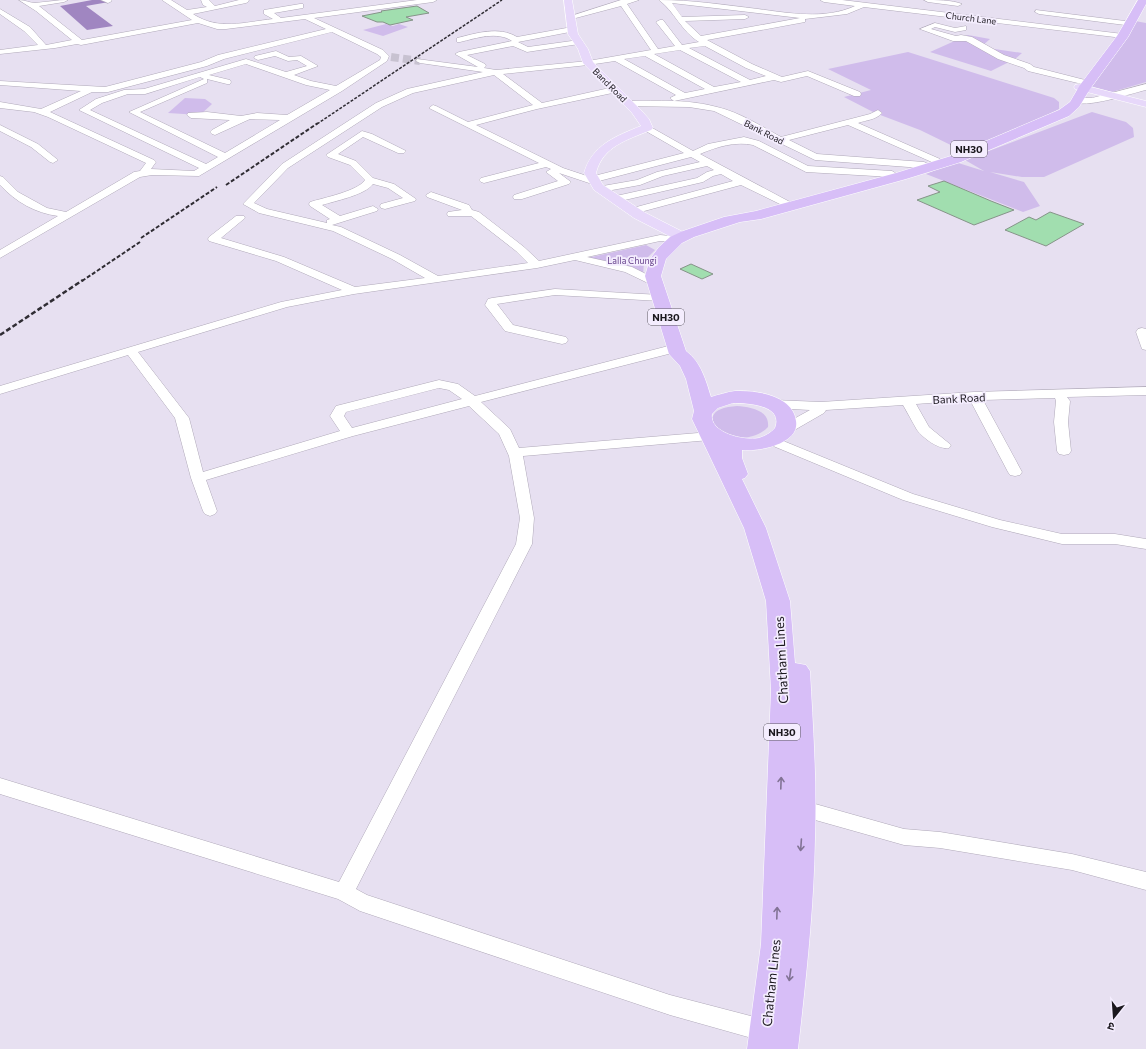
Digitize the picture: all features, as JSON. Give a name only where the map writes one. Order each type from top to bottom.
[{"type":"highway","points":[[744,216],[756,216],[930,164],[956,159],[1039,125],[1064,113],[1077,101],[1081,86],[1122,32],[1141,2]]},
{"type":"highway","name":"NH30","points":[[657,285],[655,266],[657,259],[680,238],[744,216],[750,212],[786,204],[930,164],[1054,114],[1065,106],[1081,86]]},
{"type":"highway","name":"Chatham Lines","points":[[680,353],[688,353],[663,277],[657,285],[680,353],[698,385],[707,425],[755,528],[778,601],[784,690],[777,944],[770,1043]]},
{"type":"highway","points":[[733,397],[761,399],[773,404],[785,416],[787,422],[778,434],[761,443],[736,443],[718,437],[707,425],[710,404],[720,399],[733,397]]},
{"type":"highway","name":"Chatham Lines","points":[[736,443],[732,448],[731,459],[768,534],[786,584],[795,636],[800,722],[801,836],[794,944],[770,1043]]},
{"type":"main road","name":"Band Road","points":[[568,0],[572,17],[572,29],[583,49],[588,63],[643,119],[647,128]]},
{"type":"main road","points":[[1081,86],[1146,104]]},
{"type":"main road","points":[[647,128],[621,138],[601,151],[591,163],[590,173],[597,183],[616,199],[633,211],[680,238]]},
{"type":"street","points":[[23,0],[33,5],[53,24],[81,43],[197,21]]},
{"type":"street","points":[[33,5],[64,0]]},
{"type":"street","points":[[166,0],[197,21],[214,26],[226,27],[397,2],[433,0]]},
{"type":"street","points":[[205,0],[206,3],[214,8]]},
{"type":"street","points":[[185,13],[246,2],[243,0]]},
{"type":"street","points":[[572,17],[624,1],[635,0]]},
{"type":"street","points":[[662,0],[809,17],[847,12],[861,14]]},
{"type":"street","points":[[660,51],[662,22],[666,0]]},
{"type":"street","name":"Church Lane","points":[[824,0],[969,18],[1122,32]]},
{"type":"street","points":[[928,0],[958,4]]},
{"type":"street","points":[[287,1],[304,7],[313,15]]},
{"type":"street","points":[[624,1],[662,22],[730,53],[749,66],[780,80],[808,73],[857,94]]},
{"type":"street","points":[[847,12],[863,5]]},
{"type":"street","points":[[280,20],[267,12],[300,6]]},
{"type":"street","points":[[714,6],[734,33]]},
{"type":"street","points":[[881,17],[889,8]]},
{"type":"street","points":[[0,11],[31,28],[44,47]]},
{"type":"street","points":[[756,11],[770,27]]},
{"type":"street","points":[[1039,12],[1122,32]]},
{"type":"street","points":[[305,16],[391,57]]},
{"type":"street","points":[[662,22],[762,17]]},
{"type":"street","points":[[699,39],[770,27],[800,21],[809,17]]},
{"type":"street","points":[[969,18],[963,28],[955,30],[934,25],[924,29],[956,39],[961,37],[969,39],[1001,57],[1081,86]]},
{"type":"street","points":[[662,22],[680,47],[750,82]]},
{"type":"street","points":[[963,28],[969,39]]},
{"type":"street","points":[[0,83],[105,90],[204,64],[221,57],[334,29]]},
{"type":"street","points":[[460,40],[486,34],[507,34],[516,40],[572,29]]},
{"type":"street","points":[[486,34],[506,44]]},
{"type":"street","points":[[0,52],[78,41]]},
{"type":"street","points":[[518,70],[499,65],[484,66],[459,54],[514,42],[527,50],[579,42]]},
{"type":"street","points":[[420,61],[499,65],[518,70],[588,63],[707,43]]},
{"type":"street","points":[[660,51],[678,57]]},
{"type":"street","points":[[0,255],[137,174],[144,172],[189,175],[196,174],[339,89],[383,61],[385,56],[380,52]]},
{"type":"street","points":[[646,53],[713,90]]},
{"type":"street","points":[[206,168],[83,110],[99,101],[127,92],[145,91],[246,61],[276,54],[288,59],[298,58],[314,66],[286,75]]},
{"type":"street","points":[[617,58],[685,96],[694,97],[699,105]]},
{"type":"street","points":[[246,61],[309,83],[339,89]]},
{"type":"street","points":[[499,65],[540,106]]},
{"type":"street","points":[[437,280],[336,229],[263,211],[248,204],[286,166],[379,105],[404,93],[499,65]]},
{"type":"street","points":[[200,75],[227,82]]},
{"type":"street","points":[[644,103],[775,77]]},
{"type":"street","points":[[213,78],[133,112],[173,130],[193,142],[224,156]]},
{"type":"street","points":[[720,78],[734,86]]},
{"type":"street","points":[[1077,101],[1092,101],[1146,87]]},
{"type":"street","points":[[42,112],[90,90]]},
{"type":"street","points":[[467,125],[540,106],[614,90]]},
{"type":"street","name":"Bank Road","points":[[628,104],[644,103],[699,105],[716,109],[815,157],[930,164]]},
{"type":"street","points":[[0,105],[42,112],[114,143],[151,162],[144,172]]},
{"type":"street","points":[[433,108],[544,165],[566,182],[518,197]]},
{"type":"street","points":[[779,140],[873,116],[878,113]]},
{"type":"street","points":[[191,115],[238,118],[258,114],[288,118]]},
{"type":"street","points":[[215,132],[238,118]]},
{"type":"street","points":[[849,122],[930,164]]},
{"type":"street","points":[[0,128],[32,142],[53,160]]},
{"type":"street","points":[[647,128],[773,195]]},
{"type":"street","points":[[334,134],[356,138]]},
{"type":"street","points":[[385,206],[411,199],[391,186],[370,180],[357,164],[350,160],[330,155],[362,134],[401,151]]},
{"type":"street","points":[[597,183],[648,166],[695,153],[711,146],[744,140],[756,143],[806,168],[892,174]]},
{"type":"street","points":[[695,153],[709,164],[786,204]]},
{"type":"street","points":[[484,180],[544,165],[597,183],[631,184],[660,174],[709,164]]},
{"type":"street","points":[[648,166],[692,195]]},
{"type":"street","points":[[616,199],[676,184],[700,180],[710,174],[722,171]]},
{"type":"street","points":[[0,179],[14,194],[44,211],[68,215]]},
{"type":"street","points":[[339,220],[314,204],[351,193],[367,185],[370,180]]},
{"type":"street","points":[[633,211],[743,182]]},
{"type":"street","points":[[322,225],[339,220],[403,193]]},
{"type":"street","points":[[431,195],[465,207],[468,212]]},
{"type":"street","points":[[452,214],[468,212],[475,214],[537,265]]},
{"type":"street","points":[[240,218],[213,239],[280,259],[354,291]]},
{"type":"street","points":[[0,390],[284,304],[354,291],[537,265],[660,238],[680,238]]},
{"type":"street","points":[[571,258],[628,269],[657,285]]},
{"type":"street","points":[[562,340],[509,328],[491,305],[492,301],[555,292],[657,285]]},
{"type":"street","points":[[1142,332],[1146,346]]},
{"type":"street","points":[[131,351],[182,418],[198,478],[210,511]]},
{"type":"street","points":[[198,478],[348,433],[472,401],[680,353]]},
{"type":"street","points":[[344,892],[524,544],[527,518],[514,452],[505,432],[472,401],[453,388],[439,384],[341,409],[337,416],[348,433]]},
{"type":"street","name":"Bank Road","points":[[773,404],[821,406],[974,396],[1145,390]]},
{"type":"street","points":[[1059,394],[1064,401],[1061,422],[1064,451]]},
{"type":"street","points":[[974,396],[1015,472]]},
{"type":"street","points":[[908,401],[923,429],[944,445]]},
{"type":"street","points":[[778,434],[819,410],[821,406]]},
{"type":"street","points":[[514,452],[707,425]]},
{"type":"street","points":[[778,434],[908,497],[997,524],[1062,539],[1115,539],[1146,544]]},
{"type":"street","points":[[0,786],[344,892],[360,902],[670,1005],[770,1043]]},
{"type":"street","points":[[801,808],[904,837],[940,840],[1072,862],[1146,881]]},
{"type":"green space","points":[[1135,21],[1146,23],[1146,82],[1112,92],[1090,86]]},
{"type":"green space","points":[[386,24],[393,26],[399,24],[408,27],[383,36],[363,30]]},
{"type":"green space","points":[[968,35],[990,39],[981,47],[1022,53],[1015,59],[991,71],[930,52]]},
{"type":"green space","points":[[908,52],[1054,98],[1059,102],[1059,109],[1027,126],[983,145],[961,150],[920,130],[875,113],[844,97],[871,90],[828,69]]},
{"type":"green space","points":[[185,98],[205,99],[212,104],[200,115],[168,113]]},
{"type":"green space","points":[[1092,112],[1126,122],[1133,128],[1134,137],[1044,177],[1022,177],[990,172],[1024,182],[1040,206],[1023,212],[926,174],[955,162],[984,171],[965,160]]},
{"type":"green space","name":"Lalla Chungi","points":[[646,245],[655,250],[644,261],[643,277],[622,270],[578,260]]},
{"type":"green space","points":[[737,406],[758,410],[766,417],[768,427],[758,434],[745,438],[732,437],[721,432],[712,423],[712,418],[716,412],[724,408]]},
{"type":"shaded area","points":[[92,0],[104,0],[109,2],[86,6],[113,26],[87,30],[60,6]]},
{"type":"building","points":[[417,6],[429,13],[406,17],[413,20],[390,25],[362,16],[382,12],[381,11]]},
{"type":"building","points":[[944,181],[1014,210],[974,225],[917,200],[940,192],[928,186]]},
{"type":"building","points":[[1050,212],[1084,224],[1046,246],[1005,230],[1029,217],[1036,220]]},
{"type":"building","points":[[691,264],[713,274],[702,279],[680,269]]},
{"type":"tunnel","points":[[391,57],[420,61]]},
{"type":"railway","points":[[317,124],[502,0]]},
{"type":"railway","points":[[226,185],[318,123]]},
{"type":"railway","points":[[141,238],[217,187]]},
{"type":"railway","points":[[82,281],[140,242]]},
{"type":"railway","points":[[0,335],[83,280]]}]
